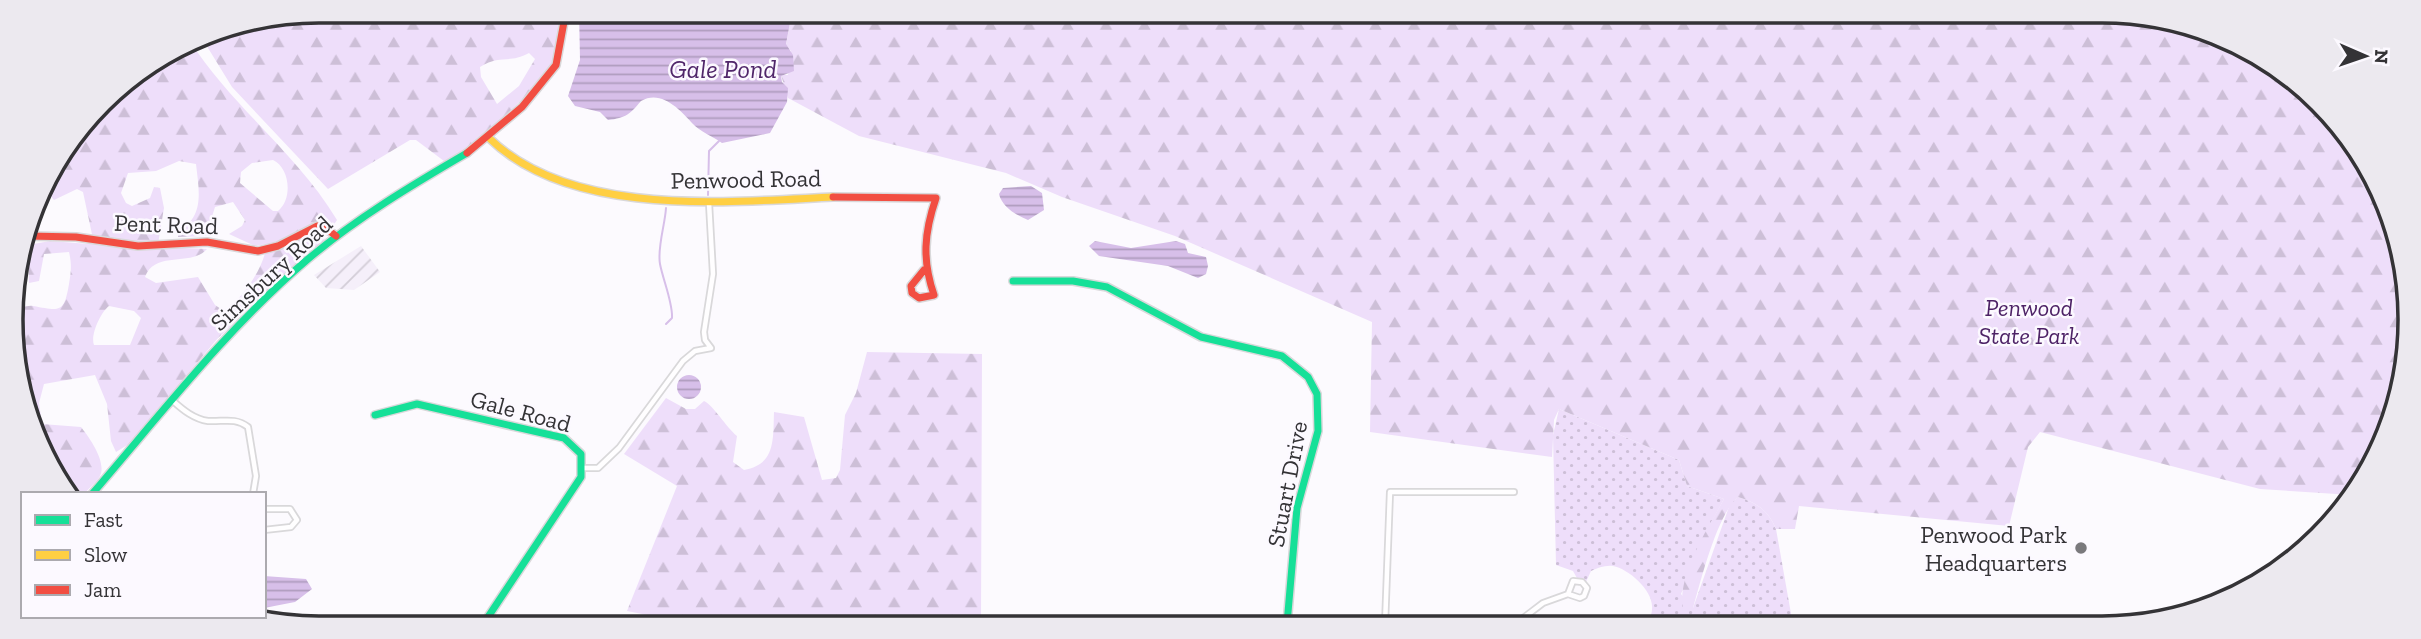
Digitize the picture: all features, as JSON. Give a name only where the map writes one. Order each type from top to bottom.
[{"type":"street","name":"Simsbury Road","points":[[94,492],[262,302],[336,236],[388,199],[464,157],[489,138],[548,78],[561,51],[564,23]]},
{"type":"street","name":"Penwood Road","points":[[489,138],[513,160],[544,178],[652,199],[709,203],[868,196],[936,198],[926,227],[928,246],[924,270]]},
{"type":"street","points":[[584,468],[598,468],[619,448],[682,361],[695,351],[711,348],[705,340],[704,332],[713,274],[709,203]]},
{"type":"street","name":"Pent Road","points":[[35,236],[76,237],[138,246],[207,242],[258,251],[278,246],[317,226],[324,226],[336,236]]},
{"type":"street","name":"Stuart Drive","points":[[1013,281],[1074,281],[1103,286],[1185,331],[1215,343],[1277,353],[1303,373],[1316,393],[1321,427],[1297,508],[1288,616]]},
{"type":"street","points":[[173,401],[195,417],[207,421],[237,421],[248,427],[256,476],[253,492]]},
{"type":"street","name":"Gale Road","points":[[375,415],[417,404],[564,438],[579,448],[584,468],[577,484],[489,616]]},
{"type":"street","points":[[1385,616],[1390,492],[1514,492]]},
{"type":"street","points":[[266,509],[290,509],[297,520],[291,527],[266,530]]},
{"type":"street","points":[[1526,616],[1543,603],[1568,594],[1580,598],[1584,596],[1587,588],[1582,582],[1573,581],[1568,594]]},
{"type":"shaded area","points":[[361,246],[380,272],[354,290],[326,288],[314,275]]},
{"type":"green space","points":[[300,23],[560,23],[557,48],[547,71],[521,101],[471,145],[444,161],[416,140],[410,140],[328,189],[232,87],[206,45],[262,28]],"holes":[[[529,53],[535,59],[519,86],[497,104],[481,77],[480,67],[493,61]]]},
{"type":"green space","name":"Penwood State Park","points":[[790,23],[2121,23],[2159,28],[2215,45],[2266,73],[2297,96],[2325,124],[2348,155],[2376,206],[2393,262],[2398,300],[2398,339],[2393,377],[2376,433],[2341,494],[2260,489],[2040,432],[2028,447],[2009,526],[1799,506],[1795,529],[1776,529],[1761,508],[1738,497],[1723,518],[1705,565],[1693,608],[1684,612],[1682,599],[1688,570],[1724,499],[1687,486],[1679,460],[1559,409],[1554,420],[1552,457],[1370,432],[1372,322],[1175,236],[1062,197],[1006,173],[859,136],[788,98],[781,75],[788,75],[791,51],[786,45]]},
{"type":"green space","points":[[196,49],[225,87],[303,173],[337,220],[323,241],[218,338],[129,444],[116,452],[111,441],[107,404],[95,375],[44,384],[39,403],[42,424],[81,427],[96,450],[102,470],[86,492],[78,492],[53,451],[38,415],[25,358],[23,308],[60,308],[65,300],[71,272],[69,252],[44,254],[39,281],[29,283],[28,260],[33,244],[50,241],[89,244],[93,239],[83,192],[77,189],[54,200],[50,195],[53,188],[96,124],[139,84]],"holes":[[[273,160],[279,164],[286,176],[287,192],[283,206],[278,211],[273,211],[240,183],[241,172],[252,163]],[[179,161],[196,164],[199,193],[193,218],[178,231],[178,237],[206,236],[215,207],[233,202],[245,220],[242,226],[229,234],[255,246],[267,244],[262,262],[252,281],[224,311],[215,305],[198,277],[156,283],[145,277],[157,264],[192,257],[207,249],[160,247],[158,244],[164,208],[160,188],[154,187],[150,198],[132,206],[126,203],[121,193],[128,173],[156,171]],[[109,306],[134,311],[141,318],[130,345],[94,345],[95,330]]]},
{"type":"green space","points":[[867,352],[982,354],[981,616],[652,616],[627,611],[677,486],[624,454],[666,398],[686,409],[695,409],[704,401],[708,404],[737,436],[733,462],[744,470],[762,462],[771,449],[774,412],[804,417],[822,480],[836,478],[840,470],[845,415],[856,393]]},
{"type":"green space","points":[[1559,409],[1679,460],[1687,486],[1724,499],[1706,532],[1681,594],[1693,608],[1730,504],[1738,497],[1756,505],[1765,512],[1776,529],[1791,616],[1650,616],[1652,602],[1649,595],[1626,571],[1613,566],[1602,567],[1591,571],[1585,584],[1578,580],[1573,571],[1556,565],[1553,435]]},
{"type":"water","name":"Gale Pond","points":[[579,23],[790,23],[786,44],[793,55],[794,71],[781,76],[782,82],[788,88],[787,102],[770,133],[722,143],[696,127],[683,113],[664,100],[649,98],[641,101],[627,115],[608,120],[600,112],[575,106],[568,96],[580,60]]},
{"type":"water","points":[[1031,186],[1042,193],[1044,210],[1028,220],[1006,207],[999,194],[1003,188]]},
{"type":"water","points":[[1095,241],[1131,248],[1176,241],[1185,244],[1188,253],[1206,257],[1206,274],[1198,278],[1168,266],[1099,256],[1089,246]]},
{"type":"water","points":[[689,375],[697,379],[701,387],[697,395],[689,399],[681,395],[677,387],[681,379]]},
{"type":"water","points":[[266,576],[306,579],[312,589],[295,602],[266,608]]},
{"type":"waterway","points":[[708,195],[709,151],[719,141]]},
{"type":"waterway","points":[[666,208],[659,258],[672,312],[672,318],[666,324]]},
{"type":"traffic: fast","points":[[94,492],[196,372],[278,286],[308,259],[365,216],[467,153]]},
{"type":"traffic: fast","points":[[1013,281],[1073,281],[1107,287],[1201,337],[1282,356],[1308,377],[1317,394],[1318,431],[1297,508],[1288,616]]},
{"type":"traffic: fast","points":[[375,415],[417,404],[564,438],[581,454],[581,477],[489,616]]},
{"type":"traffic: slow","points":[[489,138],[523,164],[562,182],[606,193],[699,202],[833,197]]},
{"type":"traffic: jam","points":[[467,153],[522,107],[556,65],[564,23]]},
{"type":"traffic: jam","points":[[833,197],[936,198],[926,246],[934,295],[919,298],[912,293],[911,286],[924,270]]},
{"type":"traffic: jam","points":[[35,236],[76,237],[138,246],[207,242],[258,251],[278,246],[317,226],[323,226],[336,236]]},
{"type":"place","name":"Penwood Park Headquarters","points":[[2081,548]]}]
